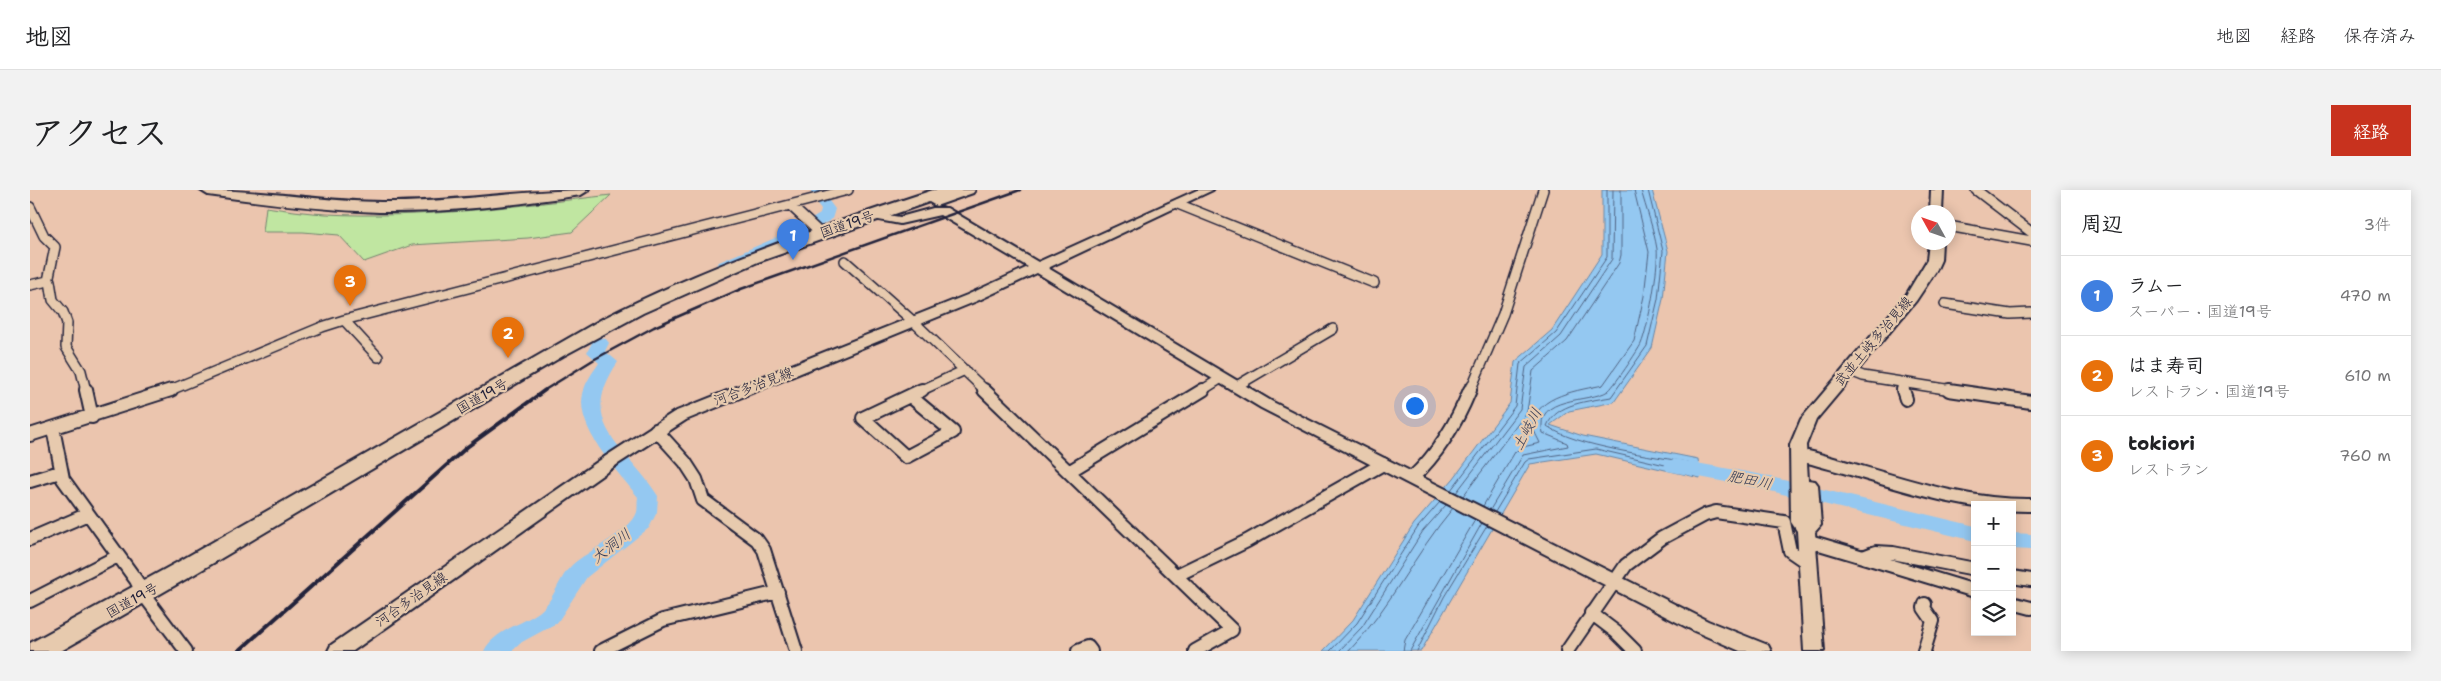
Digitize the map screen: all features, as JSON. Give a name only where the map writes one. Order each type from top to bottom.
[{"type":"highway","points":[[208,190],[320,204],[381,207],[480,203],[581,190]]},
{"type":"highway","points":[[256,190],[329,198],[388,201],[449,199],[543,190]]},
{"type":"highway","name":"国道19号","points":[[38,651],[146,597],[635,317],[739,270],[949,190]]},
{"type":"highway","name":"国道19号","points":[[60,651],[146,597],[606,325],[814,227],[879,218],[967,190]]},
{"type":"main road","points":[[975,190],[942,204],[948,214],[1235,387],[1702,626],[1761,651]]},
{"type":"main road","name":"河合多治見線","points":[[338,651],[617,456],[680,416],[915,322],[1207,190]]},
{"type":"main road","points":[[1936,205],[1937,190]]},
{"type":"main road","points":[[879,218],[895,226],[932,213],[948,214]]},
{"type":"main road","name":"武並土岐多治見線","points":[[1814,651],[1806,562],[1804,459],[1808,448],[1803,436],[1813,412],[1910,298],[1929,271],[1934,260],[1935,250]]},
{"type":"street","points":[[30,435],[92,417],[166,392],[322,327],[344,320],[848,190]]},
{"type":"street","points":[[1419,482],[1429,462],[1445,441],[1464,406],[1503,314],[1543,190]]},
{"type":"street","points":[[1976,190],[2027,226],[2031,232]]},
{"type":"street","points":[[1178,204],[1374,283]]},
{"type":"street","points":[[790,205],[814,227]]},
{"type":"street","points":[[31,213],[44,236],[55,246],[48,281],[50,281],[53,300],[63,312],[67,323],[66,347],[82,371],[92,417]]},
{"type":"street","points":[[1956,227],[2031,241]]},
{"type":"street","points":[[845,261],[915,322],[1232,630],[1195,651]]},
{"type":"street","points":[[30,285],[48,281]]},
{"type":"street","points":[[1945,304],[2010,314],[2031,313]]},
{"type":"street","points":[[344,320],[378,357]]},
{"type":"street","points":[[1235,387],[1333,329]]},
{"type":"street","points":[[910,396],[954,432],[906,457],[863,418],[965,370]]},
{"type":"street","points":[[1848,370],[1863,376],[1901,383],[2031,402]]},
{"type":"street","points":[[1070,471],[1151,424],[1220,378]]},
{"type":"street","points":[[1901,383],[1906,399]]},
{"type":"street","points":[[53,428],[63,480],[186,651]]},
{"type":"street","points":[[656,430],[683,456],[700,486],[703,500],[757,540],[764,550],[796,651]]},
{"type":"street","points":[[1804,459],[1883,480],[1984,503],[2031,505]]},
{"type":"street","points":[[1177,575],[1247,542],[1383,464]]},
{"type":"street","points":[[30,481],[60,472]]},
{"type":"street","points":[[1567,651],[1613,580],[1626,565],[1662,538],[1705,515],[1716,512],[1784,522],[1789,550],[1794,558],[1806,562]]},
{"type":"street","points":[[30,539],[88,514]]},
{"type":"street","points":[[1806,529],[1863,557],[1971,590]]},
{"type":"street","points":[[1863,557],[1876,552],[1893,553],[1971,568]]},
{"type":"street","points":[[30,601],[118,556]]},
{"type":"street","points":[[2016,578],[2031,580]]},
{"type":"street","points":[[610,649],[663,620],[778,592]]},
{"type":"street","points":[[1924,651],[1932,627],[1932,621],[1924,608],[1925,604]]},
{"type":"street","points":[[2016,604],[2031,608]]},
{"type":"street","points":[[1591,613],[1616,632],[1635,651]]},
{"type":"street","points":[[1078,651],[1088,647],[1091,651]]},
{"type":"green space","points":[[611,195],[572,232],[528,238],[412,245],[364,262],[339,235],[303,232],[263,232],[266,207],[326,214],[398,215],[469,210]]},
{"type":"water","name":"土岐川","points":[[1602,190],[1652,190],[1668,251],[1663,299],[1652,348],[1614,402],[1569,411],[1550,425],[1583,436],[1698,459],[1700,478],[1596,454],[1530,464],[1421,651],[1323,651],[1353,620],[1414,524],[1454,478],[1510,403],[1515,362],[1552,330],[1602,254]]},
{"type":"waterway","name":"大洞川","points":[[724,265],[801,232],[827,216],[828,209],[819,197],[818,190]]},
{"type":"waterway","name":"大洞川","points":[[496,651],[514,636],[549,617],[579,571],[630,534],[642,523],[647,512],[648,496],[604,439],[593,413],[591,395],[597,380],[609,362],[596,352],[600,343]]},
{"type":"waterway","name":"肥田川","points":[[1674,466],[1758,481],[1971,533]]},
{"type":"waterway","name":"肥田川","points":[[2016,541],[2031,542]]},
{"type":"railway","points":[[543,391],[593,360],[654,327],[741,289],[1020,190]]},
{"type":"railway","points":[[239,651],[467,447],[545,390]]},
{"type":"place","name":"ラムー","points":[[793,260]]},
{"type":"place","name":"tokiori","points":[[350,306]]},
{"type":"place","name":"はま寿司","points":[[508,358]]}]
